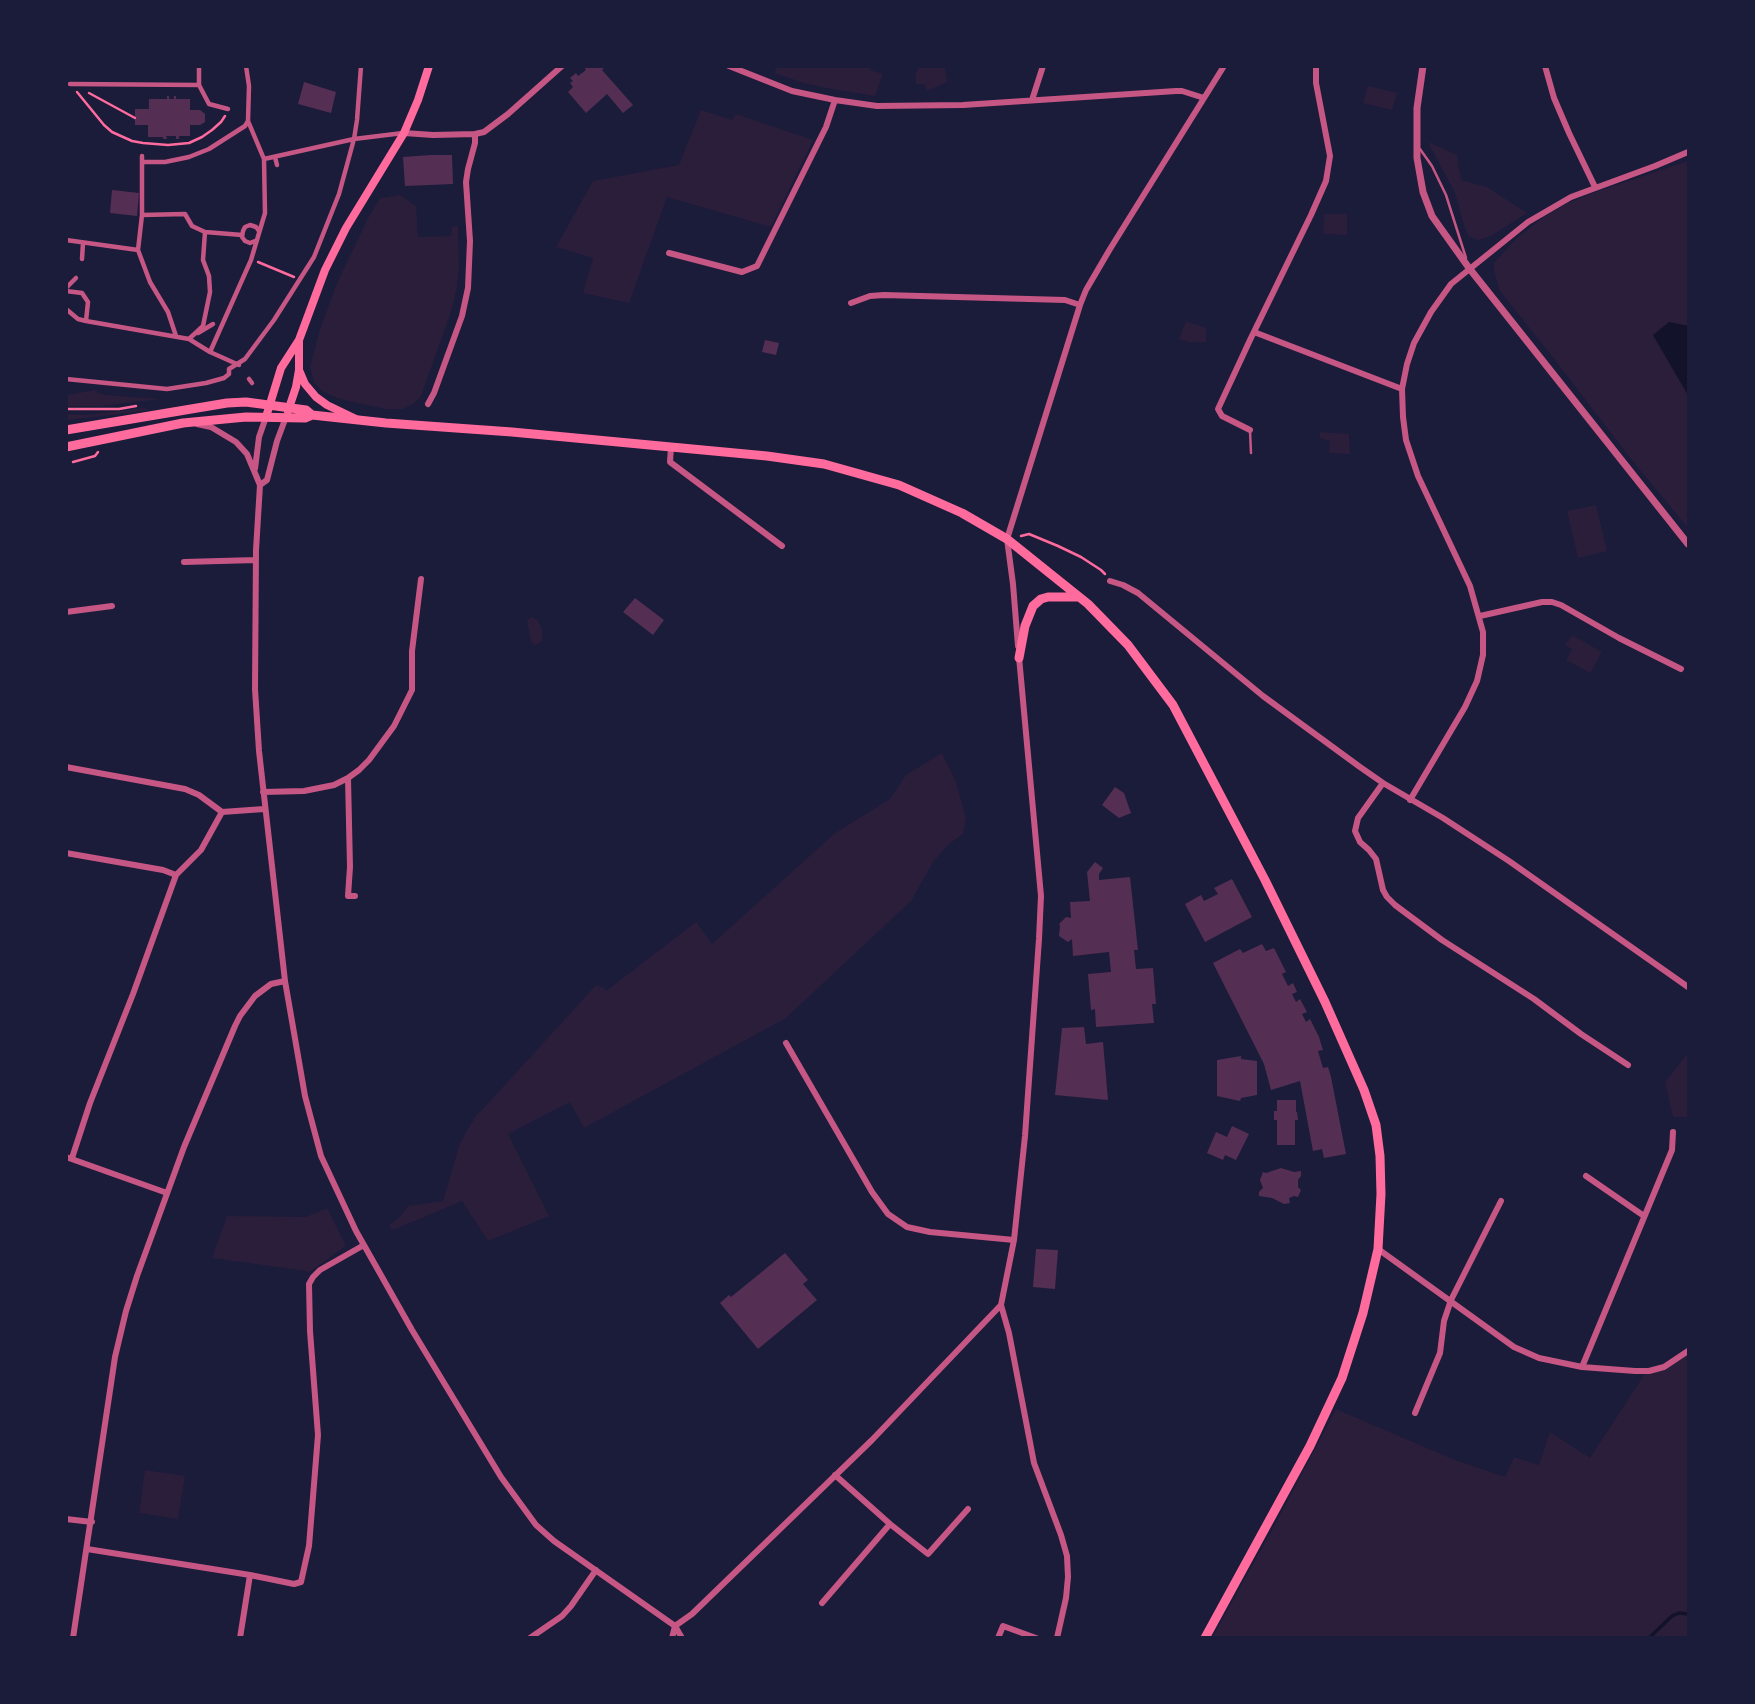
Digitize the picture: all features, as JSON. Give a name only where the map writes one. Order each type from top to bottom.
[{"type":"main road","points":[[266,417],[281,368],[299,340],[326,270],[346,228],[404,133],[429,66]]},
{"type":"main road","points":[[287,413],[299,370],[299,340]]},
{"type":"main road","points":[[299,370],[305,384],[316,397],[359,420]]},
{"type":"main road","points":[[66,430],[246,402],[270,405],[305,418],[312,415],[512,432],[824,464],[899,485],[972,518],[1007,539],[1079,597],[1129,645],[1173,705],[1265,880],[1336,1027],[1364,1090],[1376,1125],[1381,1176],[1378,1249],[1372,1281],[1342,1378],[1310,1446],[1205,1637]]},
{"type":"main road","points":[[66,447],[183,423],[287,413]]},
{"type":"main road","points":[[1019,658],[1025,626],[1033,606],[1048,597],[1079,597]]},
{"type":"street","points":[[199,66],[199,85],[209,104],[228,109]]},
{"type":"street","points":[[211,352],[251,260],[265,213],[264,159],[248,121],[246,66]]},
{"type":"street","points":[[245,373],[245,359],[314,257],[339,194],[354,139],[361,66]]},
{"type":"street","points":[[264,159],[354,139],[404,133],[475,134],[493,126],[562,66]]},
{"type":"street","points":[[729,66],[792,91],[835,100],[897,107],[1176,91],[1204,98]]},
{"type":"street","points":[[1032,100],[1043,66]]},
{"type":"street","points":[[1057,1637],[1066,1598],[1067,1556],[1034,1463],[1009,1333],[1000,1305],[1014,1240],[1027,1110],[1041,896],[1007,539],[1086,290],[1224,66]]},
{"type":"street","points":[[1250,430],[1222,416],[1219,409],[1326,181],[1330,156],[1316,83],[1316,66]]},
{"type":"street","points":[[1423,66],[1417,108],[1416,143],[1423,192],[1432,216],[1469,268],[1689,544]]},
{"type":"street","points":[[1545,66],[1554,98],[1594,187]]},
{"type":"street","points":[[70,84],[199,85]]},
{"type":"street","points":[[669,253],[742,272],[757,266],[826,127],[835,100]]},
{"type":"street","points":[[176,335],[168,312],[150,282],[138,250],[142,215],[142,159],[165,162],[189,157],[209,149],[245,126],[248,121]]},
{"type":"street","points":[[428,404],[462,316],[468,288],[470,242],[466,182],[475,134]]},
{"type":"street","points":[[1410,800],[1465,707],[1477,681],[1483,655],[1483,632],[1470,586],[1418,476],[1409,450],[1403,417],[1402,389],[1410,353],[1431,312],[1451,284],[1528,222],[1594,187],[1689,152]]},
{"type":"street","points":[[275,157],[277,165]]},
{"type":"street","points":[[142,215],[185,214],[192,226],[205,232],[242,235]]},
{"type":"street","points":[[256,241],[247,242],[243,239],[244,228],[250,225],[256,227],[260,233]]},
{"type":"street","points":[[189,339],[203,326],[210,292],[209,276],[203,260],[205,232]]},
{"type":"street","points":[[66,240],[138,250]]},
{"type":"street","points":[[82,259],[83,243]]},
{"type":"street","points":[[76,278],[66,289],[82,293],[88,302],[86,321]]},
{"type":"street","points":[[851,303],[870,296],[884,295],[1065,300],[1080,304]]},
{"type":"street","points":[[66,309],[78,319],[86,321],[189,339],[245,373]]},
{"type":"street","points":[[189,339],[213,324]]},
{"type":"street","points":[[1254,332],[1402,389]]},
{"type":"street","points":[[66,379],[167,389],[224,379],[229,369],[245,373]]},
{"type":"street","points":[[260,485],[267,480],[287,413]]},
{"type":"street","points":[[255,475],[259,437],[266,417]]},
{"type":"street","points":[[183,423],[211,427],[236,442],[247,454],[260,485],[254,689],[264,809],[285,981],[305,1096],[321,1156],[364,1245],[412,1330],[494,1466],[536,1525],[554,1541],[675,1626],[682,1637]]},
{"type":"street","points":[[671,447],[670,461],[782,546]]},
{"type":"street","points":[[184,562],[256,560]]},
{"type":"street","points":[[263,792],[304,791],[334,785],[348,778],[369,760],[394,726],[412,690],[412,651],[421,579]]},
{"type":"street","points":[[1110,581],[1138,593],[1272,703],[1382,783],[1443,818],[1509,861],[1689,988]]},
{"type":"street","points":[[1480,616],[1552,602],[1681,669]]},
{"type":"street","points":[[66,612],[112,606]]},
{"type":"street","points":[[66,767],[185,789],[200,795],[222,812],[264,809]]},
{"type":"street","points":[[348,778],[348,896],[355,896]]},
{"type":"street","points":[[1382,783],[1358,818],[1354,831],[1376,859],[1387,897],[1442,940],[1534,999],[1628,1065]]},
{"type":"street","points":[[167,1193],[69,1157],[133,995],[176,875],[201,850],[222,812]]},
{"type":"street","points":[[66,853],[163,870],[176,875]]},
{"type":"street","points":[[73,1637],[92,1522],[103,1429],[120,1333],[140,1268],[210,1084],[240,1016],[255,996],[271,984],[285,981]]},
{"type":"street","points":[[786,1043],[872,1192],[888,1214],[907,1227],[930,1233],[1014,1240]]},
{"type":"street","points":[[1582,1367],[1656,1192],[1672,1150],[1673,1132]]},
{"type":"street","points":[[1586,1176],[1644,1216]]},
{"type":"street","points":[[1415,1413],[1440,1353],[1444,1321],[1451,1300],[1501,1201]]},
{"type":"street","points":[[87,1549],[299,1583],[309,1546],[318,1435],[309,1284],[320,1270],[364,1245]]},
{"type":"street","points":[[1378,1249],[1522,1351],[1549,1361],[1624,1371],[1649,1370],[1664,1367],[1689,1351]]},
{"type":"street","points":[[672,1637],[675,1626],[692,1614],[887,1425],[1000,1305]]},
{"type":"street","points":[[835,1475],[928,1554],[968,1509]]},
{"type":"street","points":[[66,1519],[92,1522]]},
{"type":"street","points":[[822,1603],[890,1524]]},
{"type":"street","points":[[530,1637],[562,1616],[596,1570]]},
{"type":"street","points":[[240,1637],[250,1575]]},
{"type":"street","points":[[998,1637],[1003,1626],[1036,1637]]},
{"type":"lane","points":[[1416,143],[1432,166],[1446,195],[1469,268]]},
{"type":"lane","points":[[1250,430],[1251,453]]},
{"type":"path","points":[[70,84],[112,132],[143,143],[178,144],[196,140],[221,122],[228,109]]},
{"type":"path","points":[[90,94],[135,118]]},
{"type":"path","points":[[268,267],[284,273]]},
{"type":"path","points":[[66,409],[139,406]]},
{"type":"path","points":[[1007,539],[1029,534],[1081,557],[1101,570],[1110,581]]},
{"type":"shaded area","points":[[871,66],[870,70],[883,74],[875,96],[804,83],[774,73],[777,67]]},
{"type":"shaded area","points":[[919,67],[945,67],[947,82],[927,91],[924,84],[916,84]]},
{"type":"shaded area","points":[[1368,86],[1397,93],[1392,110],[1363,103]]},
{"type":"shaded area","points":[[701,110],[732,120],[736,114],[813,140],[771,227],[667,197],[629,303],[583,293],[593,258],[556,247],[593,181],[679,165]]},
{"type":"shaded area","points":[[1428,142],[1457,155],[1461,180],[1487,187],[1527,213],[1491,236],[1479,240],[1469,237],[1455,193]]},
{"type":"shaded area","points":[[1688,161],[1688,326],[1669,322],[1653,335],[1688,395],[1688,528],[1500,291],[1494,263],[1517,238],[1566,204]]},
{"type":"shaded area","points":[[400,195],[416,206],[418,237],[451,236],[452,227],[458,226],[459,267],[451,312],[421,396],[403,409],[385,409],[340,399],[323,392],[314,382],[310,367],[320,329],[338,281],[369,216],[380,198]]},
{"type":"shaded area","points":[[1324,214],[1347,214],[1347,235],[1323,234]]},
{"type":"shaded area","points":[[1186,321],[1206,328],[1206,342],[1179,339]]},
{"type":"shaded area","points":[[1669,322],[1688,326],[1688,395],[1653,335]]},
{"type":"shaded area","points":[[95,390],[105,395],[161,399],[101,406],[67,406],[67,395]]},
{"type":"shaded area","points":[[145,408],[145,411],[67,420],[67,414],[85,415]]},
{"type":"shaded area","points":[[1320,432],[1349,434],[1350,454],[1329,453],[1330,441],[1320,438]]},
{"type":"shaded area","points":[[1596,505],[1607,551],[1578,558],[1567,511]]},
{"type":"shaded area","points":[[531,617],[538,620],[542,630],[542,641],[535,645],[531,642],[527,621]]},
{"type":"shaded area","points":[[1572,635],[1602,652],[1590,673],[1566,660],[1572,649],[1565,645]]},
{"type":"shaded area","points":[[942,753],[956,782],[966,818],[963,834],[949,844],[933,862],[911,901],[786,1018],[584,1128],[570,1102],[508,1134],[549,1216],[488,1241],[462,1201],[393,1230],[389,1225],[398,1219],[408,1206],[443,1201],[459,1146],[477,1114],[596,985],[606,991],[696,922],[712,944],[835,833],[890,799],[906,775]]},
{"type":"shaded area","points":[[1688,1053],[1688,1117],[1673,1117],[1665,1082]]},
{"type":"shaded area","points":[[327,1208],[346,1246],[308,1273],[212,1258],[227,1216],[306,1217]]},
{"type":"shaded area","points":[[1688,1354],[1688,1637],[1212,1638],[1336,1409],[1455,1460],[1505,1477],[1514,1457],[1539,1465],[1550,1432],[1590,1458],[1646,1372],[1664,1371]]},
{"type":"shaded area","points":[[145,1470],[185,1476],[178,1519],[139,1513]]},
{"type":"building","points":[[583,66],[606,66],[602,70],[633,105],[623,113],[607,94],[586,113],[568,92],[573,87],[570,78],[586,70]]},
{"type":"building","points":[[304,82],[336,92],[331,113],[298,104]]},
{"type":"building","points":[[167,96],[169,99],[176,96],[176,99],[190,99],[190,110],[200,110],[205,114],[205,122],[190,125],[190,136],[179,136],[179,139],[176,139],[176,136],[166,136],[167,139],[148,137],[148,125],[135,125],[135,109],[149,109],[149,99],[167,99]]},
{"type":"building","points":[[452,155],[453,184],[405,186],[403,157]]},
{"type":"building","points":[[112,190],[139,193],[137,216],[110,213]]},
{"type":"building","points":[[765,340],[779,343],[776,355],[762,352]]},
{"type":"building","points":[[635,598],[664,620],[653,635],[623,612]]},
{"type":"building","points":[[1115,787],[1124,793],[1131,813],[1119,818],[1102,805]]},
{"type":"building","points":[[1095,862],[1103,868],[1099,880],[1130,877],[1138,950],[1134,950],[1136,969],[1153,968],[1156,1004],[1152,1004],[1154,1023],[1096,1027],[1095,1009],[1091,1010],[1088,974],[1111,972],[1109,952],[1073,956],[1072,939],[1068,942],[1059,936],[1059,924],[1066,917],[1071,918],[1070,902],[1090,901],[1087,872]]},
{"type":"building","points":[[1232,879],[1252,917],[1205,942],[1185,904],[1201,895],[1204,901],[1218,894],[1214,888]]},
{"type":"building","points":[[1262,944],[1266,951],[1274,948],[1286,972],[1282,974],[1288,986],[1293,983],[1297,992],[1292,994],[1296,1002],[1300,999],[1307,1012],[1302,1014],[1306,1022],[1310,1019],[1319,1037],[1323,1050],[1318,1051],[1323,1068],[1328,1067],[1331,1077],[1346,1154],[1324,1158],[1322,1149],[1313,1151],[1300,1081],[1271,1090],[1264,1064],[1213,963],[1240,949],[1243,953]]},
{"type":"building","points":[[1084,1027],[1086,1044],[1103,1042],[1108,1100],[1055,1095],[1062,1028]]},
{"type":"building","points":[[1241,1056],[1241,1059],[1257,1061],[1257,1095],[1241,1098],[1240,1101],[1217,1096],[1217,1060]]},
{"type":"building","points":[[1277,1100],[1296,1100],[1298,1120],[1295,1120],[1295,1145],[1277,1145],[1277,1120],[1274,1120],[1274,1111],[1277,1111]]},
{"type":"building","points":[[1232,1126],[1249,1134],[1236,1160],[1225,1155],[1223,1160],[1207,1153],[1216,1132],[1227,1137]]},
{"type":"building","points":[[1281,1168],[1301,1171],[1298,1187],[1301,1190],[1298,1197],[1289,1198],[1290,1203],[1284,1204],[1259,1196],[1263,1188],[1260,1180],[1263,1172]]},
{"type":"building","points":[[1036,1249],[1058,1250],[1055,1289],[1033,1287]]},
{"type":"building","points":[[785,1253],[808,1280],[803,1284],[817,1300],[758,1349],[720,1303]]},
{"type":"waterway","points":[[1649,1638],[1672,1616],[1679,1613],[1688,1614]]}]
